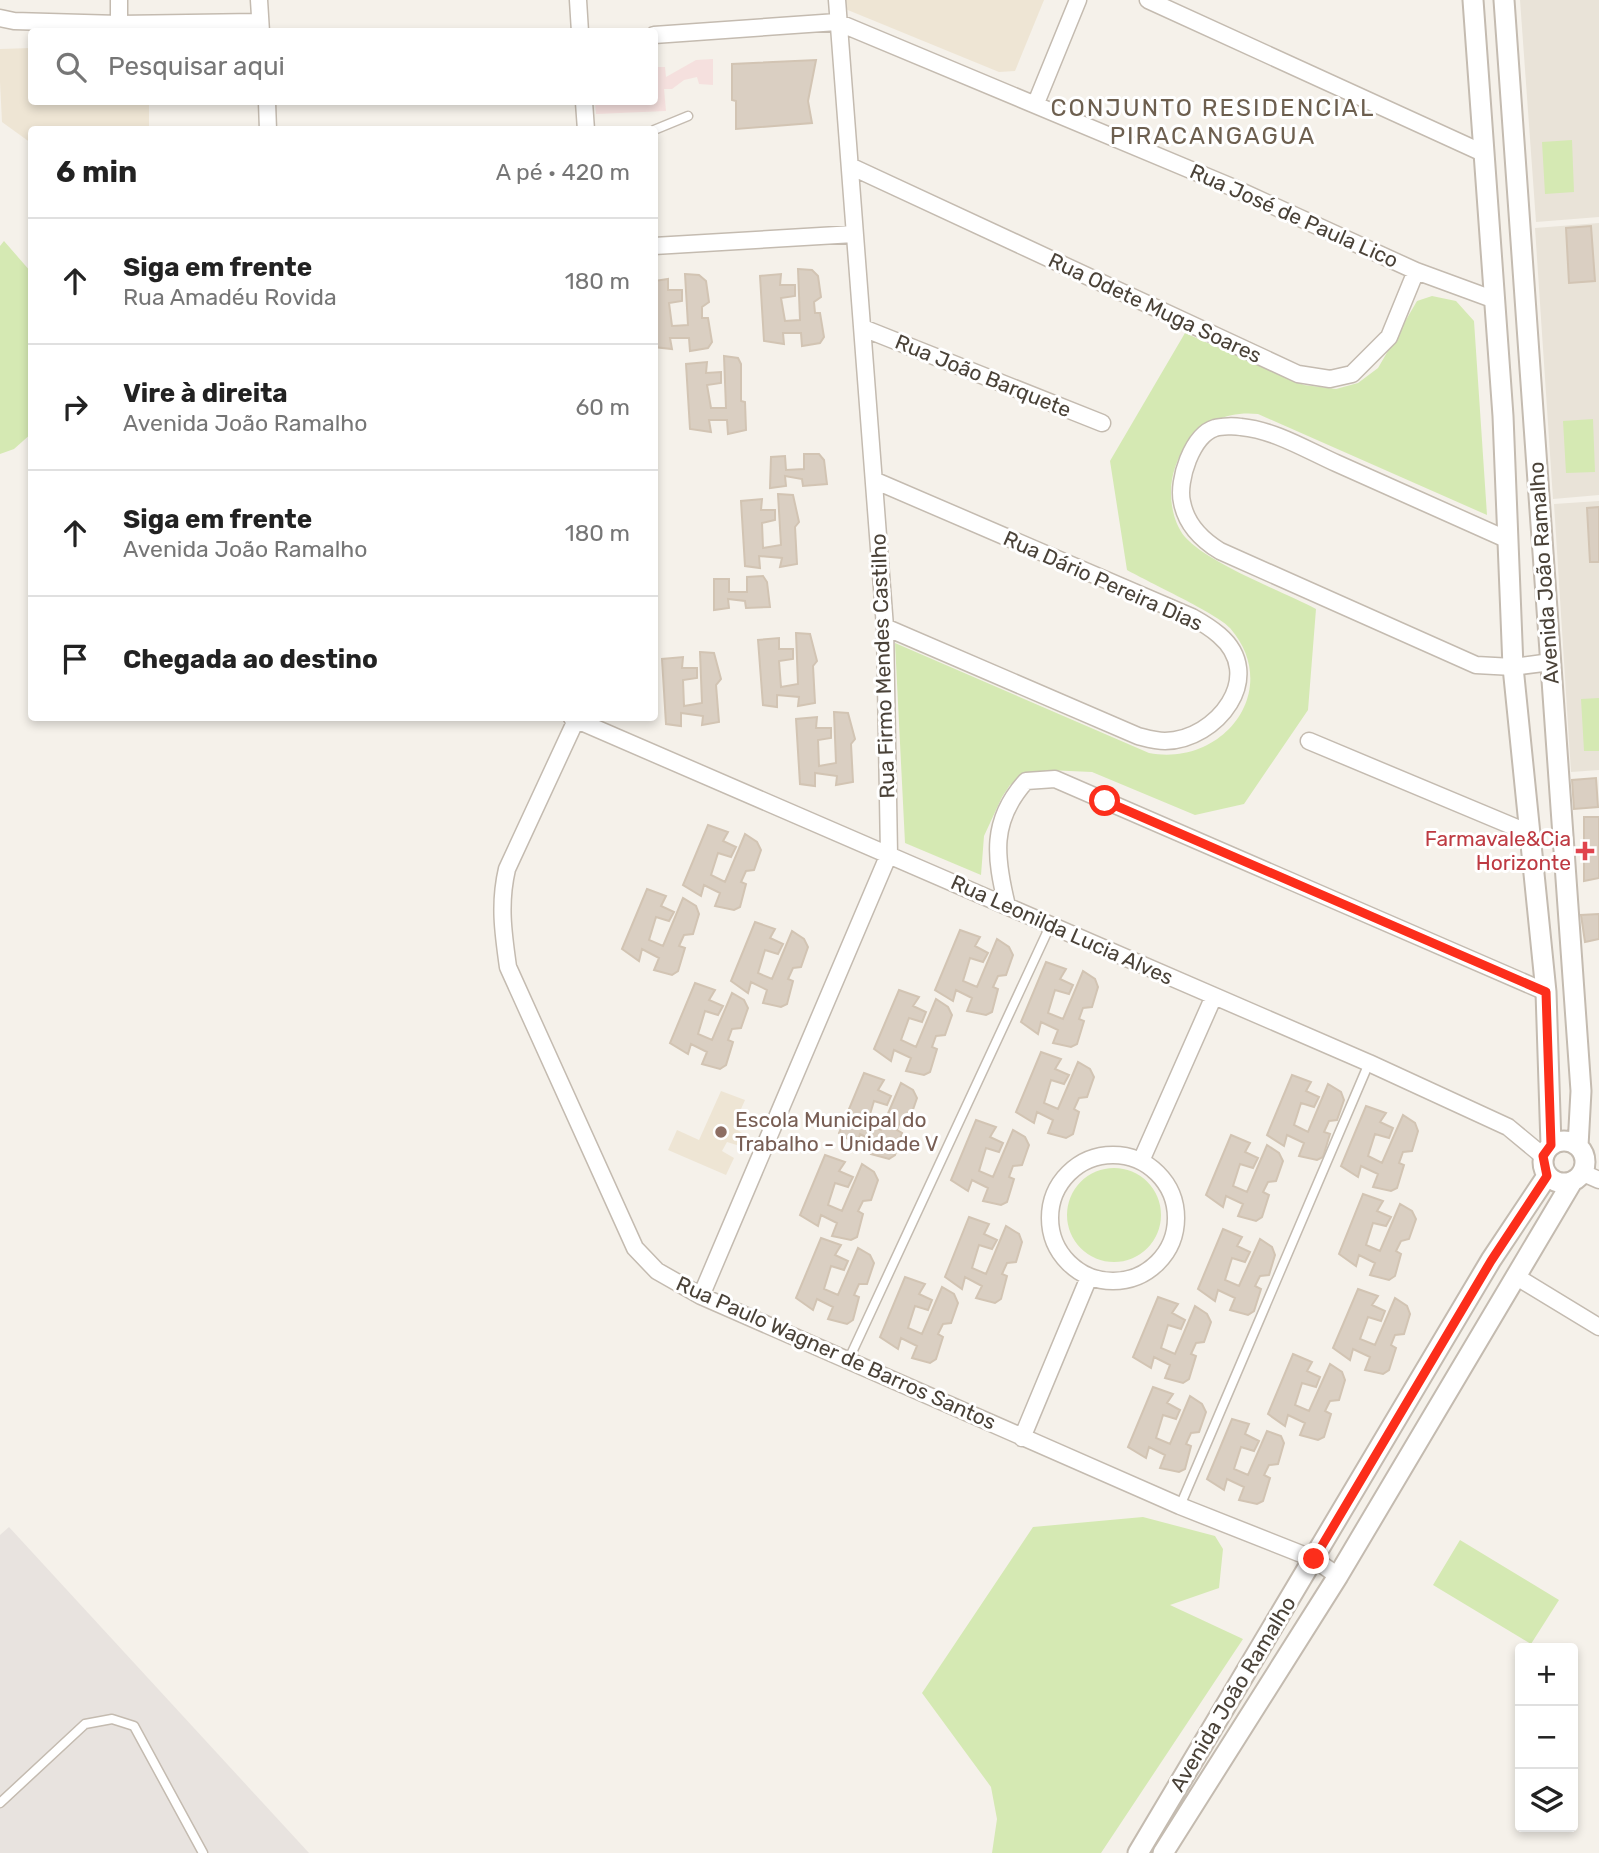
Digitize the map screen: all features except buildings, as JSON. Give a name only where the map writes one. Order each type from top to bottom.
[{"type":"street","points":[[119,0],[119,24]]},
{"type":"street","points":[[0,18],[14,21],[261,27],[259,0]]},
{"type":"street","points":[[578,0],[580,28]]},
{"type":"street","name":"Rua Firmo Mendes Castilho","points":[[701,1296],[889,854],[885,627],[876,481],[837,0]]},
{"type":"street","points":[[1035,103],[1078,0]]},
{"type":"street","points":[[1148,0],[1483,153]]},
{"type":"street","name":"Avenida João Ramalho","points":[[1138,1853],[1491,1261],[1547,1159],[1546,992],[1513,667],[1503,416],[1473,0]]},
{"type":"street","name":"Avenida João Ramalho","points":[[1504,0],[1581,1091],[1578,1146]]},
{"type":"street","name":"Rua José de Paula Lico","points":[[658,35],[838,22],[1035,103],[1416,271],[1495,300]]},
{"type":"street","points":[[267,105],[268,126]]},
{"type":"street","points":[[584,105],[586,126]]},
{"type":"street","name":"Rua Odete Muga Soares","points":[[850,166],[1306,376],[1330,379],[1352,374],[1389,337],[1416,271]]},
{"type":"street","points":[[658,246],[854,234]]},
{"type":"street","name":"Rua João Barquete","points":[[863,328],[1102,423]]},
{"type":"street","points":[[1506,539],[1282,439],[1242,427],[1214,428],[1204,436],[1193,451],[1182,485],[1181,501],[1189,521],[1203,540],[1220,551],[1476,665],[1513,667],[1550,662]]},
{"type":"street","name":"Rua Dário Pereira Dias","points":[[876,481],[1192,617],[1221,636],[1236,660],[1239,683],[1231,702],[1209,726],[1166,741],[1138,736],[885,627]]},
{"type":"street","name":"Rua Paulo Wagner de Barros Santos","points":[[573,721],[507,869],[501,894],[501,923],[508,967],[635,1248],[657,1270],[701,1296],[1180,1506],[1314,1559],[1338,1576]]},
{"type":"street","name":"Rua Leonilda Lucia Alves","points":[[579,721],[1369,1063],[1508,1127],[1547,1159]]},
{"type":"street","points":[[1309,741],[1529,833]]},
{"type":"street","points":[[1007,906],[997,851],[1000,824],[1010,799],[1026,781],[1055,779],[1546,992]]},
{"type":"street","points":[[1141,1161],[1214,996]]},
{"type":"street","points":[[1565,1141],[1578,1146],[1585,1159],[1585,1178],[1558,1183],[1547,1159],[1565,1141]]},
{"type":"street","points":[[1119,1155],[1141,1161],[1158,1174],[1171,1191],[1174,1233],[1166,1253],[1151,1268],[1132,1278],[1110,1281],[1089,1277],[1070,1265],[1056,1247],[1049,1225],[1055,1192],[1060,1182],[1076,1166],[1097,1156],[1119,1155]]},
{"type":"street","name":"Avenida João Ramalho","points":[[1163,1853],[1338,1576],[1515,1276],[1585,1178]]},
{"type":"street","points":[[1515,1276],[1599,1327]]},
{"type":"street","points":[[1022,1438],[1089,1277]]},
{"type":"lane","points":[[658,128],[688,116]]},
{"type":"lane","points":[[847,1362],[1050,926]]},
{"type":"lane","points":[[1180,1506],[1369,1063]]},
{"type":"lane","points":[[0,1803],[85,1724],[112,1719],[134,1726],[203,1853]]},
{"type":"shaded area","points":[[838,0],[1044,0],[1015,71],[999,72],[838,6]]},
{"type":"shaded area","points":[[1520,0],[1599,0],[1599,217],[1536,222]]},
{"type":"shaded area","points":[[28,48],[28,105],[149,105],[149,126],[28,126],[28,141],[2,122],[0,49]]},
{"type":"shaded area","points":[[713,59],[713,85],[699,84],[697,77],[684,80],[672,89],[664,89],[666,111],[596,114],[595,105],[658,105],[658,67],[665,67],[666,77],[696,60]]},
{"type":"shaded area","points":[[1599,223],[1599,495],[1553,499],[1535,228]]},
{"type":"shaded area","points":[[1599,501],[1599,770],[1571,772],[1554,504]]},
{"type":"shaded area","name":"Escola Municipal do Trabalho - Unidade V","points":[[721,1091],[745,1100],[733,1127],[742,1133],[740,1146],[727,1142],[722,1151],[734,1158],[726,1175],[668,1150],[677,1130],[699,1140]]},
{"type":"shaded area","points":[[9,1527],[309,1853],[0,1853],[0,1535]]},
{"type":"green space","points":[[1572,140],[1574,192],[1545,194],[1542,142]]},
{"type":"green space","points":[[4,241],[28,269],[28,437],[14,449],[0,454],[0,246]]},
{"type":"green space","points":[[1432,296],[1456,301],[1474,321],[1487,515],[1258,414],[1229,416],[1203,428],[1188,443],[1175,466],[1171,486],[1172,504],[1176,522],[1185,537],[1228,567],[1316,609],[1308,710],[1244,804],[1195,815],[1092,772],[1047,770],[1010,785],[1002,797],[984,836],[981,875],[905,843],[895,643],[1149,753],[1176,754],[1201,748],[1222,736],[1238,719],[1247,698],[1250,675],[1245,651],[1223,622],[1127,570],[1110,461],[1185,333],[1304,385],[1336,389],[1358,383],[1378,368],[1417,301]]},
{"type":"green space","points":[[1593,419],[1595,472],[1566,473],[1563,421]]},
{"type":"green space","points":[[1599,698],[1599,751],[1584,751],[1581,699]]},
{"type":"green space","points":[[1114,1168],[1132,1172],[1147,1182],[1157,1197],[1161,1215],[1157,1233],[1147,1248],[1132,1258],[1114,1262],[1096,1258],[1081,1248],[1071,1233],[1067,1215],[1071,1197],[1081,1182],[1096,1172]]},
{"type":"green space","points":[[1143,1517],[1215,1536],[1223,1549],[1219,1588],[1170,1605],[1243,1639],[1101,1853],[992,1853],[997,1819],[991,1787],[922,1693],[1033,1527]]},
{"type":"green space","points":[[1460,1540],[1559,1600],[1529,1643],[1433,1585]]},
{"type":"place","name":"Farmavale&Cia Horizonte","points":[[1585,851]]},
{"type":"place","name":"Escola Municipal do Trabalho - Unidade V","points":[[721,1132]]},
{"type":"district","name":"CONJUNTO RESIDENCIAL PIRACANGAGUA","points":[[1213,122]]},
{"type":"route","points":[[1105,801],[1546,992],[1551,1095],[1551,1145],[1543,1156],[1547,1176],[1491,1261],[1314,1559]]}]
